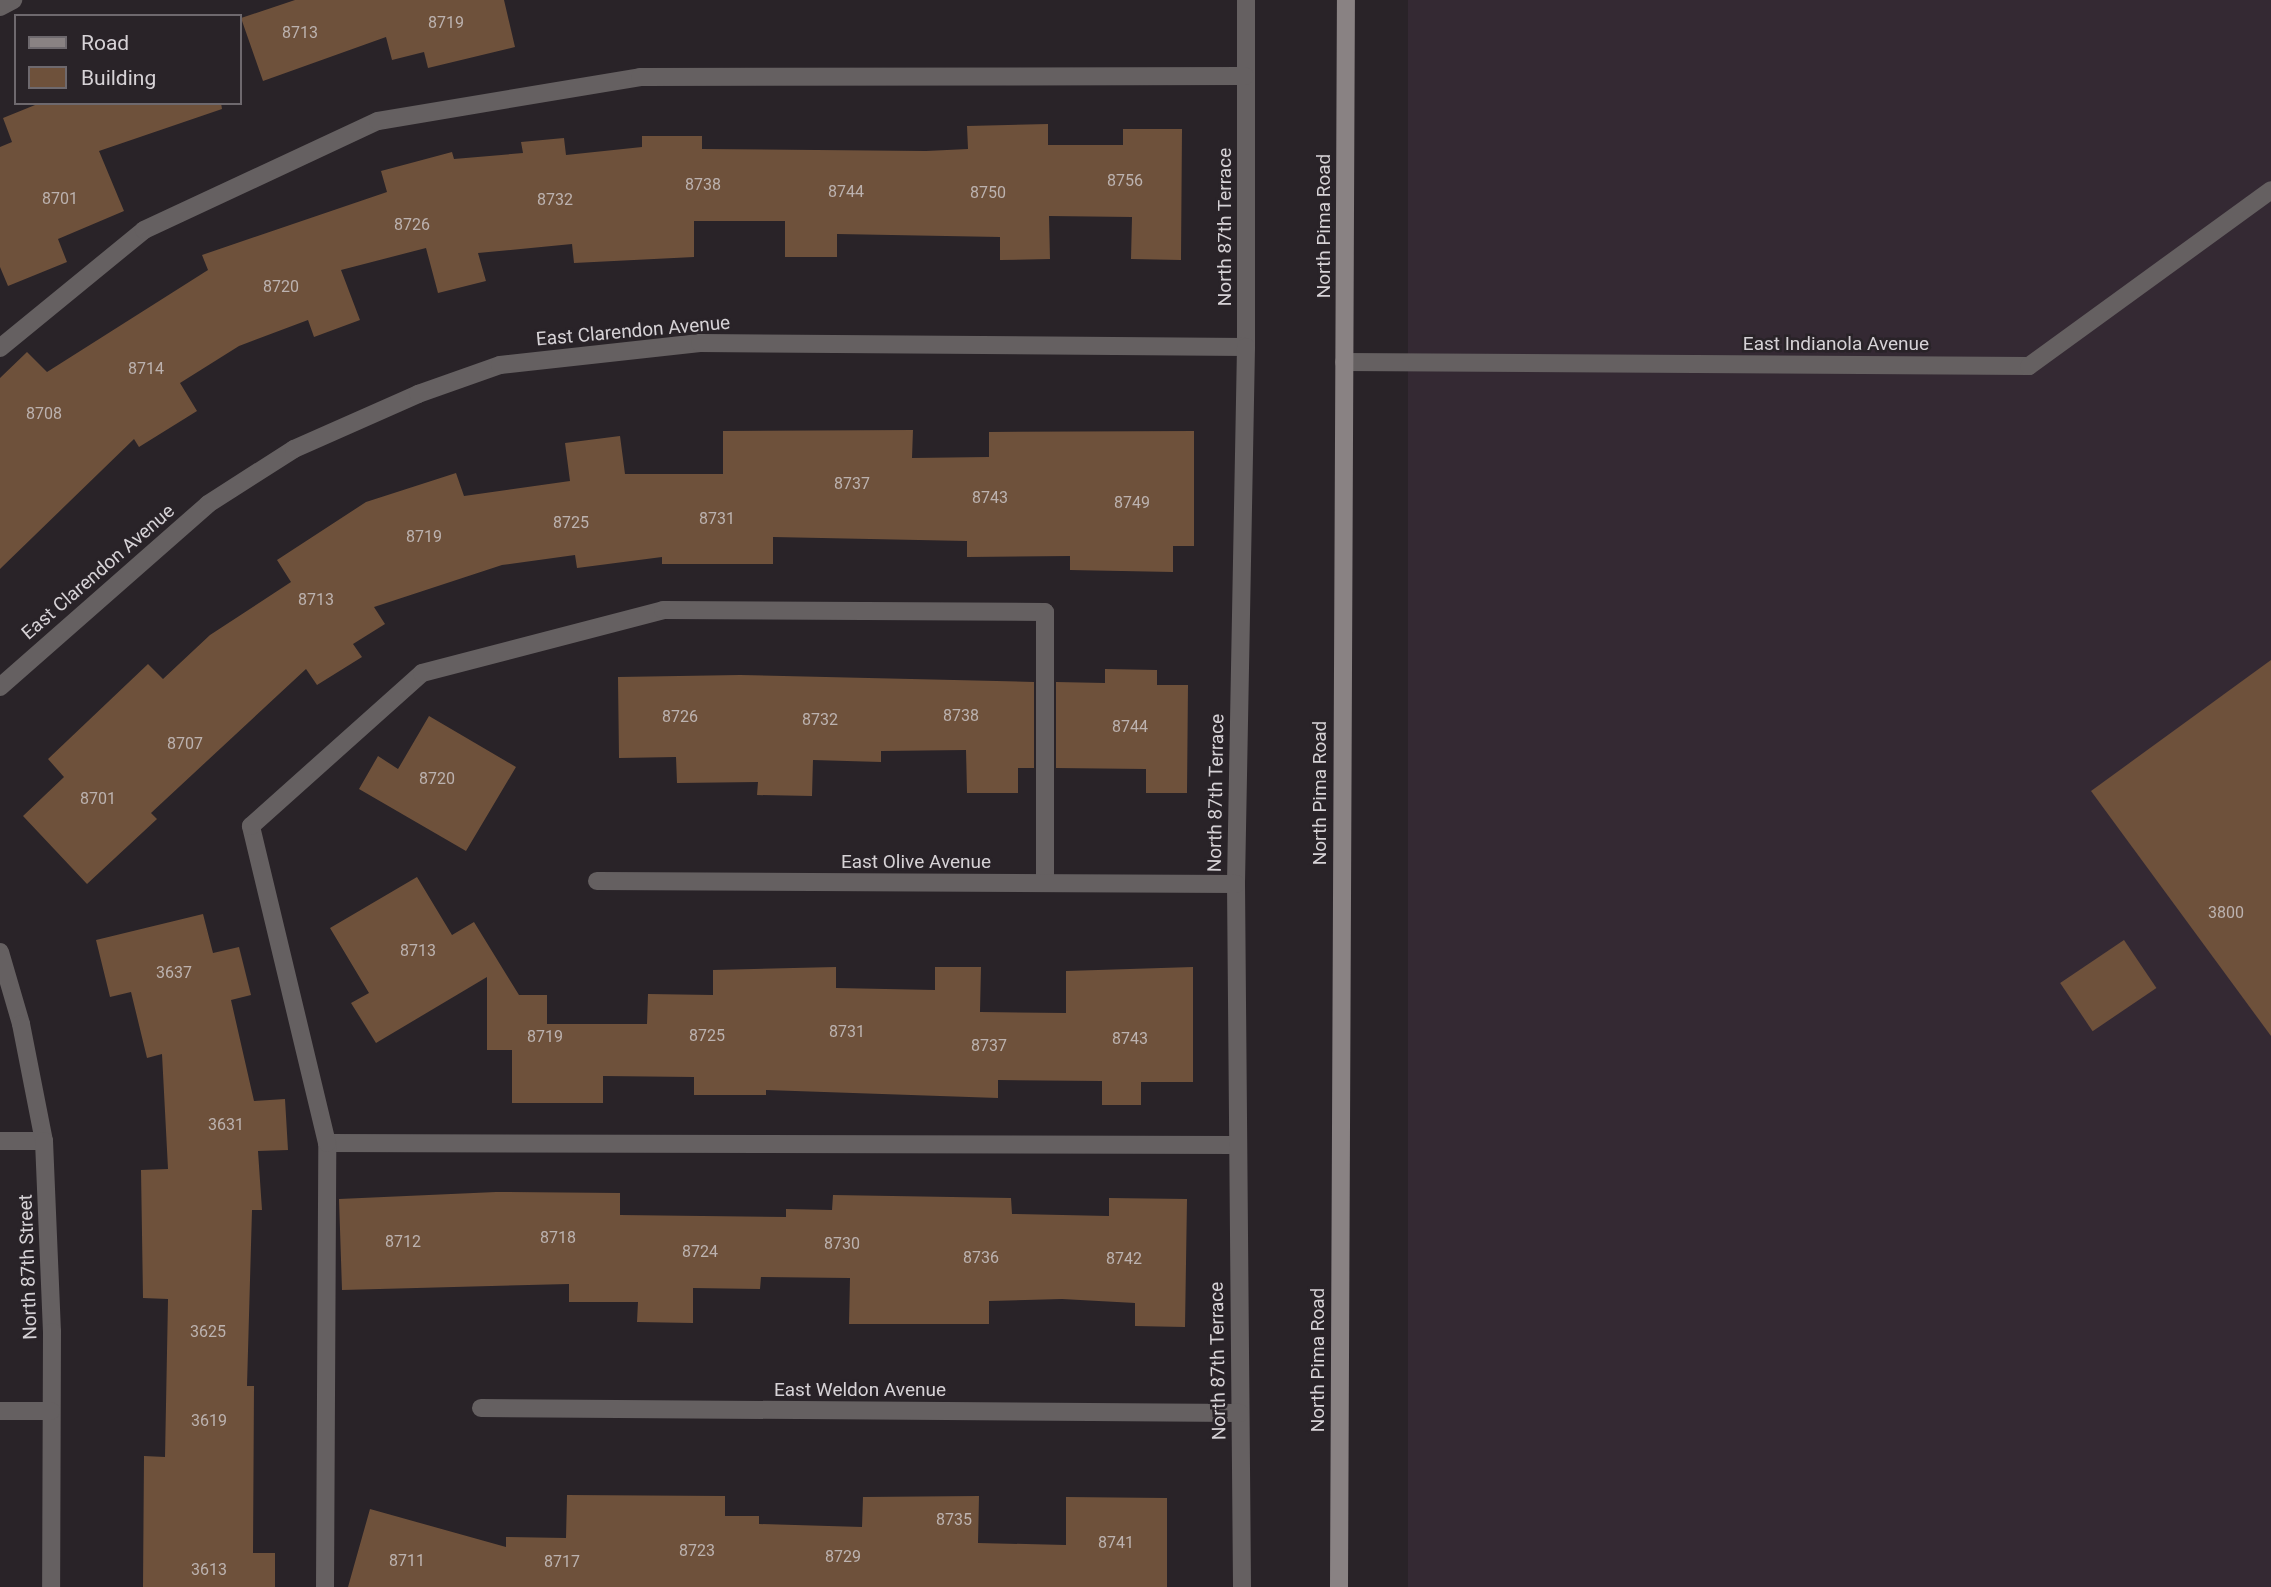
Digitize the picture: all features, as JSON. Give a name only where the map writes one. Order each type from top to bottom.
[{"type":"main road","name":"North Pima Road","points":[[1339,1587],[1346,0]]},
{"type":"street","points":[[0,7],[13,0]]},
{"type":"street","name":"North 87th Terrace","points":[[1241,1587],[1236,884],[1246,346],[1246,0]]},
{"type":"street","points":[[0,348],[144,230],[378,121],[640,77],[1245,76]]},
{"type":"street","name":"East Indianola Avenue","points":[[1344,362],[2029,366],[2271,190]]},
{"type":"street","name":"East Clarendon Avenue","points":[[0,687],[208,504],[294,449],[418,394],[500,365],[700,343],[1246,346]]},
{"type":"street","points":[[325,1587],[327,1143],[251,826],[422,673],[663,610],[1045,612],[1045,883]]},
{"type":"street","name":"East Olive Avenue","points":[[597,881],[1236,884]]},
{"type":"street","name":"North 87th Street","points":[[0,952],[21,1024],[44,1141],[51,1411],[51,1587]]},
{"type":"street","points":[[0,1141],[44,1141]]},
{"type":"street","points":[[327,1143],[1237,1145]]},
{"type":"street","name":"East Weldon Avenue","points":[[481,1408],[1240,1413]]},
{"type":"street","points":[[0,1411],[51,1411]]},
{"type":"shaded area","points":[[1408,0],[2271,0],[2271,1587],[1408,1587]]},
{"type":"building","points":[[295,0],[504,0],[515,47],[428,68],[424,52],[392,60],[386,37],[263,81],[242,18]]},
{"type":"building","points":[[35,105],[221,105],[222,109],[99,151],[124,211],[58,239],[67,262],[8,286],[0,267],[0,147],[12,142],[3,118]]},
{"type":"building","points":[[1048,124],[1048,145],[1123,145],[1123,129],[1182,129],[1181,260],[1131,259],[1132,217],[1049,216],[1050,259],[1000,260],[1000,237],[837,234],[837,257],[785,257],[785,221],[694,221],[694,257],[574,263],[572,244],[478,253],[486,281],[438,293],[426,248],[341,270],[360,320],[314,337],[308,320],[239,346],[180,383],[197,411],[139,447],[134,439],[0,569],[0,378],[27,352],[47,372],[208,270],[202,255],[387,192],[381,171],[452,152],[454,159],[523,153],[521,142],[564,138],[566,155],[642,147],[642,136],[702,136],[702,149],[926,151],[968,149],[967,126]]},
{"type":"building","points":[[913,430],[912,458],[989,457],[989,432],[1194,431],[1194,546],[1173,546],[1173,572],[1070,570],[1070,556],[967,557],[967,541],[773,537],[773,564],[662,564],[662,557],[577,568],[575,555],[502,565],[374,607],[385,624],[353,644],[362,657],[317,685],[306,669],[151,813],[157,819],[87,884],[23,816],[64,777],[48,759],[148,664],[163,679],[210,635],[291,582],[277,560],[366,502],[456,473],[464,496],[570,481],[565,443],[620,436],[625,474],[723,474],[723,431]]},
{"type":"building","points":[[2271,660],[2271,1036],[2091,791]]},
{"type":"building","points":[[1105,669],[1157,670],[1157,685],[1188,685],[1187,793],[1146,793],[1146,769],[1056,768],[1056,682],[1105,683]]},
{"type":"building","points":[[740,675],[1034,682],[1034,768],[1018,768],[1018,793],[967,793],[966,750],[881,751],[881,762],[813,760],[812,796],[757,795],[758,782],[677,783],[676,757],[619,758],[618,677]]},
{"type":"building","points":[[429,716],[516,767],[466,851],[359,789],[378,756],[398,769]]},
{"type":"building","points":[[417,877],[452,935],[474,922],[519,995],[547,995],[547,1024],[647,1024],[648,994],[713,995],[713,970],[836,967],[836,988],[935,990],[935,967],[981,967],[980,1012],[1066,1013],[1066,971],[1193,967],[1193,1082],[1141,1082],[1141,1105],[1102,1105],[1102,1081],[998,1080],[998,1098],[766,1090],[766,1095],[694,1095],[694,1077],[603,1076],[603,1103],[512,1103],[512,1050],[487,1050],[487,977],[376,1043],[351,1003],[369,993],[330,928]]},
{"type":"building","points":[[203,914],[213,953],[239,947],[251,995],[231,1000],[254,1101],[285,1099],[288,1150],[258,1151],[262,1210],[252,1210],[247,1386],[254,1386],[253,1553],[275,1553],[275,1587],[143,1587],[144,1456],[165,1457],[168,1299],[143,1298],[141,1170],[168,1169],[162,1054],[147,1058],[131,992],[110,997],[96,940]]},
{"type":"building","points":[[2124,940],[2156,988],[2093,1031],[2060,983]]},
{"type":"building","points":[[496,1192],[620,1193],[620,1215],[786,1217],[786,1209],[832,1210],[833,1195],[1011,1198],[1012,1214],[1109,1216],[1109,1198],[1187,1199],[1185,1327],[1135,1326],[1135,1303],[1062,1299],[989,1301],[989,1324],[849,1324],[850,1278],[761,1277],[760,1289],[693,1288],[693,1323],[637,1322],[638,1302],[569,1302],[569,1284],[342,1290],[339,1199]]},
{"type":"building","points":[[567,1495],[725,1496],[725,1516],[759,1516],[759,1524],[862,1527],[863,1497],[979,1496],[978,1543],[1066,1545],[1066,1497],[1167,1498],[1167,1587],[348,1587],[370,1509],[506,1547],[506,1537],[566,1538]]}]
